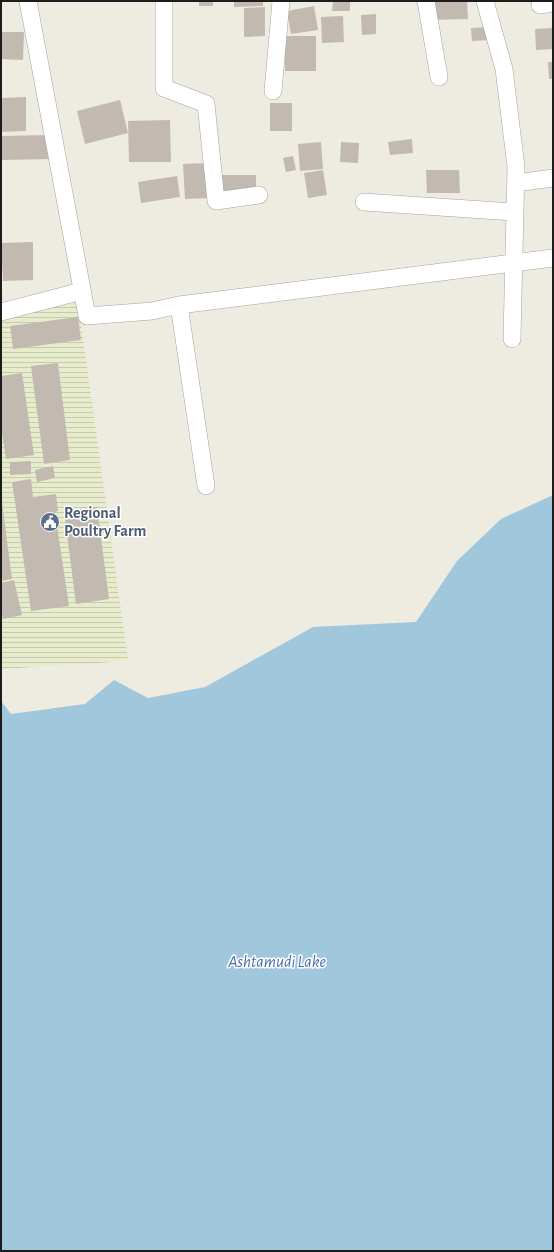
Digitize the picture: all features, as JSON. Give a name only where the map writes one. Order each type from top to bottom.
[{"type":"street","points":[[28,1],[87,316],[152,311],[179,305],[553,258]]},
{"type":"street","points":[[164,1],[164,88],[206,104],[216,201],[259,195]]},
{"type":"street","points":[[273,91],[281,1]]},
{"type":"street","points":[[426,1],[439,77]]},
{"type":"street","points":[[486,1],[504,69],[516,167],[512,339]]},
{"type":"street","points":[[516,183],[553,178]]},
{"type":"street","points":[[364,202],[515,212]]},
{"type":"street","points":[[1,312],[82,291]]},
{"type":"street","points":[[179,305],[206,486]]},
{"type":"green space","name":"Regional Poultry Farm","points":[[78,302],[128,661],[1,669],[1,314]]},
{"type":"water","name":"Ashtamudi Lake","points":[[553,495],[553,1251],[1,1251],[1,701],[11,714],[85,704],[114,680],[148,698],[205,687],[313,627],[416,622],[457,561],[501,519]]},
{"type":"building","points":[[199,1],[213,1],[213,6],[199,6]]},
{"type":"building","points":[[234,1],[263,1],[263,6],[234,7]]},
{"type":"building","points":[[333,1],[350,1],[350,11],[332,11]]},
{"type":"building","points":[[430,1],[467,1],[468,19],[430,20]]},
{"type":"building","points":[[314,6],[318,30],[291,34],[287,11]]},
{"type":"building","points":[[265,7],[265,36],[244,37],[244,8]]},
{"type":"building","points":[[376,14],[376,34],[362,35],[361,15]]},
{"type":"building","points":[[343,16],[344,42],[322,43],[321,17]]},
{"type":"building","points":[[489,27],[490,40],[472,41],[471,28]]},
{"type":"building","points":[[553,28],[553,49],[536,50],[535,29]]},
{"type":"building","points":[[1,32],[24,32],[23,60],[1,59]]},
{"type":"building","points":[[285,36],[316,36],[316,71],[285,71]]},
{"type":"building","points":[[548,62],[553,62],[553,79],[549,79]]},
{"type":"building","points":[[26,97],[26,131],[1,132],[1,98]]},
{"type":"building","points":[[120,100],[128,133],[85,144],[77,111]]},
{"type":"building","points":[[270,103],[292,103],[292,131],[270,131]]},
{"type":"building","points":[[170,120],[171,162],[129,162],[128,121]]},
{"type":"building","points":[[49,135],[50,159],[1,160],[1,136]]},
{"type":"building","points":[[412,139],[413,153],[390,155],[388,142]]},
{"type":"building","points":[[321,142],[323,169],[300,171],[298,144]]},
{"type":"building","points":[[341,142],[359,143],[358,163],[340,162]]},
{"type":"building","points":[[293,156],[296,170],[286,172],[283,158]]},
{"type":"building","points":[[208,163],[209,198],[185,199],[183,164]]},
{"type":"building","points":[[323,170],[327,195],[308,198],[304,173]]},
{"type":"building","points":[[426,170],[459,170],[460,193],[427,193]]},
{"type":"building","points":[[221,175],[256,175],[256,194],[222,194]]},
{"type":"building","points":[[177,176],[180,197],[141,203],[138,182]]},
{"type":"building","points":[[33,242],[33,280],[3,281],[1,243]]},
{"type":"building","points":[[78,317],[81,340],[13,349],[10,326]]},
{"type":"building","points":[[58,363],[70,460],[44,464],[31,366]]},
{"type":"building","points":[[22,373],[34,455],[6,459],[1,426],[1,376]]},
{"type":"building","points":[[31,461],[31,474],[10,475],[10,462]]},
{"type":"building","points":[[53,466],[55,478],[37,482],[35,470]]},
{"type":"building","points":[[31,479],[33,497],[56,494],[58,511],[55,512],[69,606],[31,611],[12,482]]},
{"type":"building","points":[[1,495],[12,579],[1,581]]},
{"type":"building","points":[[97,507],[109,599],[76,604],[64,511]]},
{"type":"building","points":[[14,580],[22,615],[3,619],[1,609],[1,583]]},
{"type":"place","name":"Regional Poultry Farm","points":[[50,522]]}]
